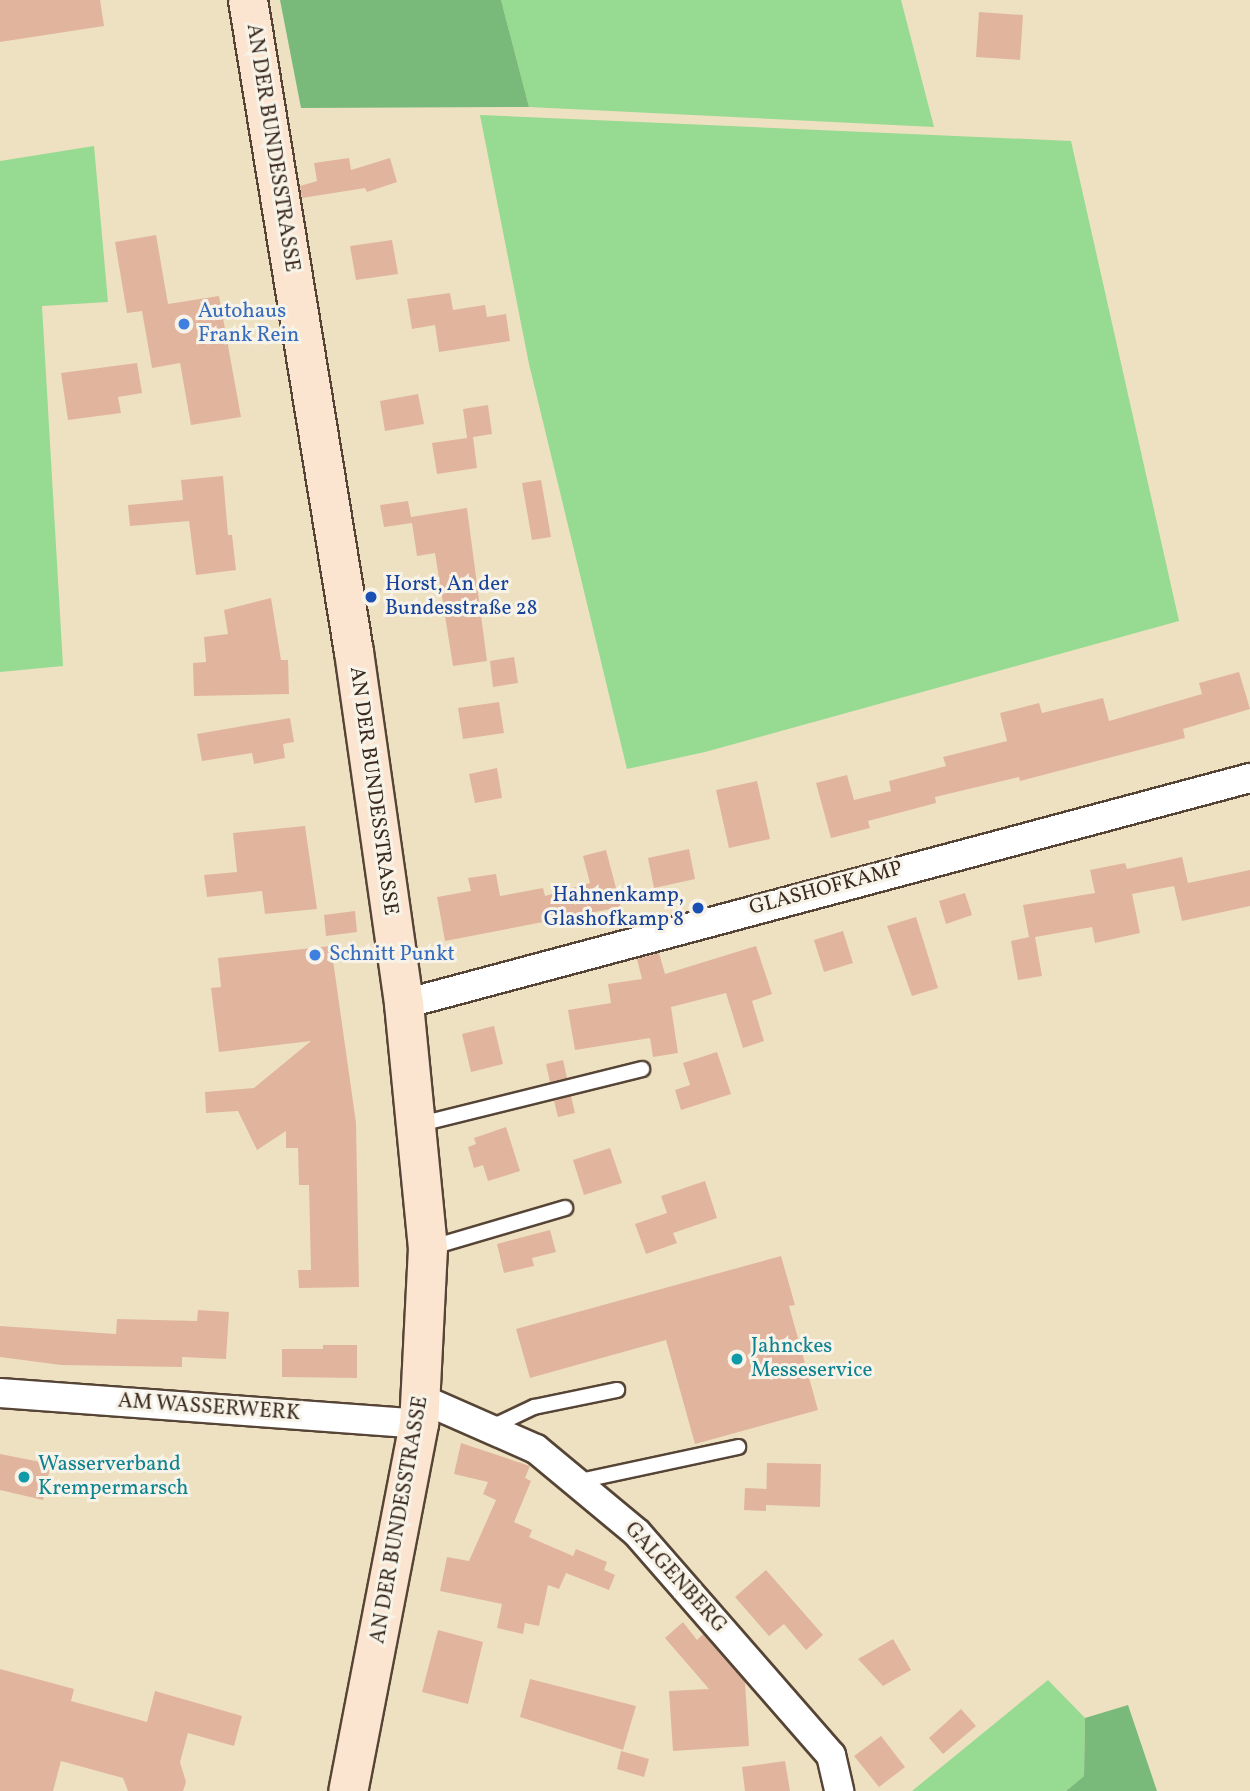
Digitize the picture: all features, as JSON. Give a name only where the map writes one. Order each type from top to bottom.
[{"type":"main road","name":"AN DER BUNDESSTRASSE","points":[[248,0],[354,652],[404,1004],[428,1248],[421,1411],[348,1791]]},
{"type":"street","name":"GLASHOFKAMP","points":[[404,1004],[1250,778]]},
{"type":"street","name":"AM WASSERWERK","points":[[0,1393],[421,1411]]},
{"type":"street","name":"GALGENBERG","points":[[421,1411],[492,1427],[536,1449],[637,1533],[831,1755],[839,1791]]},
{"type":"lane","points":[[415,1125],[642,1069]]},
{"type":"lane","points":[[428,1248],[565,1208]]},
{"type":"lane","points":[[492,1427],[534,1407],[617,1390]]},
{"type":"lane","points":[[575,1482],[738,1447]]},
{"type":"green space","points":[[280,0],[501,0],[529,107],[301,108]]},
{"type":"green space","points":[[501,0],[901,0],[934,127],[529,107]]},
{"type":"green space","points":[[480,115],[1071,141],[1179,621],[705,752],[627,769],[529,364]]},
{"type":"green space","points":[[94,146],[108,302],[42,306],[63,666],[0,672],[0,161]]},
{"type":"green space","points":[[1048,1680],[1085,1718],[1084,1776],[1066,1791],[912,1791]]},
{"type":"green space","points":[[1128,1705],[1157,1791],[1066,1791],[1084,1776],[1085,1718]]},
{"type":"building","points":[[0,0],[100,0],[104,26],[0,42]]},
{"type":"building","points":[[979,12],[1023,15],[1020,60],[976,57]]},
{"type":"building","points":[[349,158],[351,170],[390,158],[397,182],[367,192],[365,188],[302,198],[300,186],[317,181],[314,163]]},
{"type":"building","name":"Autohaus Frank Rein","points":[[156,235],[168,304],[219,296],[241,417],[191,425],[180,363],[152,368],[142,311],[127,313],[115,242]]},
{"type":"building","points":[[392,240],[398,274],[356,280],[350,246]]},
{"type":"building","points":[[450,293],[453,310],[485,305],[487,317],[506,314],[510,341],[439,352],[435,325],[412,329],[407,299]]},
{"type":"building","points":[[137,363],[142,393],[118,397],[121,413],[68,420],[61,373]]},
{"type":"building","points":[[418,394],[424,424],[385,431],[380,401]]},
{"type":"building","points":[[488,405],[492,434],[473,437],[477,468],[437,474],[432,443],[467,438],[463,409]]},
{"type":"building","points":[[223,476],[228,535],[232,535],[236,570],[196,575],[189,521],[130,526],[128,505],[183,500],[181,480]]},
{"type":"building","points":[[541,480],[551,537],[532,540],[522,483]]},
{"type":"building","points":[[408,501],[411,517],[467,508],[487,661],[453,666],[435,553],[417,556],[412,523],[384,527],[380,505]]},
{"type":"building","points":[[271,598],[281,660],[288,660],[289,694],[194,696],[193,663],[206,662],[204,637],[228,634],[224,610]]},
{"type":"building","points":[[514,657],[518,683],[493,687],[490,661]]},
{"type":"building","points":[[1239,672],[1250,709],[1183,729],[1185,738],[1020,781],[1019,777],[935,797],[936,803],[868,821],[870,828],[831,838],[816,783],[847,775],[854,800],[891,791],[889,781],[946,766],[943,757],[1007,741],[1000,713],[1039,703],[1042,713],[1103,698],[1109,721],[1202,694],[1199,683]]},
{"type":"building","points":[[499,702],[504,733],[463,739],[458,708]]},
{"type":"building","points":[[290,718],[294,742],[283,744],[285,758],[254,764],[252,753],[202,761],[197,734]]},
{"type":"building","points":[[497,768],[502,798],[475,803],[469,774]]},
{"type":"building","points":[[757,781],[770,839],[729,848],[716,790]]},
{"type":"building","points":[[305,826],[317,909],[265,914],[262,891],[207,897],[204,875],[237,872],[233,833]]},
{"type":"building","points":[[689,849],[695,879],[654,888],[648,858]]},
{"type":"building","points":[[606,850],[621,907],[445,941],[437,897],[471,891],[468,878],[496,874],[500,896],[543,888],[545,896],[590,883],[583,856]]},
{"type":"building","points":[[1182,857],[1188,883],[1250,870],[1250,906],[1182,921],[1174,886],[1132,894],[1140,933],[1095,943],[1092,927],[1035,937],[1042,976],[1018,980],[1011,941],[1029,937],[1023,905],[1095,893],[1090,870],[1125,863],[1127,869]]},
{"type":"building","points":[[965,893],[972,915],[946,924],[939,901]]},
{"type":"building","points":[[355,911],[357,932],[326,936],[324,915]]},
{"type":"building","points":[[916,917],[938,988],[912,996],[887,926]]},
{"type":"building","points":[[843,931],[853,963],[824,972],[814,940]]},
{"type":"building","points":[[331,946],[356,1123],[359,1287],[299,1288],[298,1270],[311,1270],[309,1185],[299,1185],[298,1148],[286,1148],[286,1131],[257,1150],[238,1111],[206,1113],[205,1092],[254,1088],[311,1041],[219,1052],[211,988],[221,987],[218,958]]},
{"type":"building","points":[[756,946],[772,994],[752,1001],[764,1041],[743,1048],[726,993],[671,1007],[678,1053],[653,1057],[650,1038],[575,1050],[568,1010],[611,1003],[608,984],[642,979],[637,959],[659,953],[665,974]]},
{"type":"building","points":[[494,1026],[503,1064],[471,1072],[462,1034]]},
{"type":"building","points":[[717,1052],[731,1094],[681,1110],[675,1090],[690,1085],[683,1063]]},
{"type":"building","points":[[563,1060],[567,1078],[550,1082],[546,1064]]},
{"type":"building","points":[[571,1096],[575,1113],[558,1117],[554,1101]]},
{"type":"building","points":[[506,1127],[520,1171],[488,1181],[483,1165],[474,1168],[468,1147],[476,1144],[474,1138]]},
{"type":"building","points":[[610,1148],[622,1183],[584,1195],[573,1160]]},
{"type":"building","points":[[705,1181],[717,1218],[673,1233],[677,1243],[646,1254],[635,1224],[667,1213],[661,1196]]},
{"type":"building","points":[[550,1230],[556,1252],[532,1258],[534,1266],[504,1273],[497,1244]]},
{"type":"building","name":"Jahnckes Messeservice","points":[[781,1256],[795,1305],[789,1306],[818,1410],[695,1444],[666,1340],[530,1378],[516,1329]]},
{"type":"building","points":[[198,1310],[229,1312],[226,1359],[182,1357],[182,1367],[61,1365],[0,1357],[0,1326],[116,1334],[117,1319],[197,1321]]},
{"type":"building","points":[[323,1345],[357,1345],[357,1378],[282,1377],[282,1349],[323,1349]]},
{"type":"building","points":[[461,1443],[530,1466],[525,1478],[531,1481],[514,1522],[532,1530],[529,1537],[573,1556],[576,1549],[607,1562],[604,1570],[615,1575],[609,1590],[566,1573],[559,1589],[548,1585],[539,1626],[525,1623],[523,1634],[497,1628],[502,1604],[440,1591],[447,1557],[469,1561],[496,1500],[483,1494],[488,1482],[454,1474]]},
{"type":"building","name":"Wasserverband Krempermarsch","points":[[0,1454],[51,1464],[43,1500],[0,1490]]},
{"type":"building","points":[[767,1463],[821,1464],[820,1507],[766,1505],[766,1511],[744,1510],[745,1488],[766,1489]]},
{"type":"building","points":[[766,1570],[823,1635],[806,1650],[784,1624],[769,1636],[735,1597]]},
{"type":"building","points":[[683,1622],[697,1640],[703,1634],[745,1682],[749,1746],[673,1751],[669,1691],[709,1689],[665,1638]]},
{"type":"building","points":[[438,1630],[483,1642],[468,1704],[422,1692]]},
{"type":"building","points":[[893,1639],[911,1670],[883,1686],[858,1659]]},
{"type":"building","points":[[0,1669],[74,1689],[71,1701],[147,1722],[155,1691],[242,1716],[234,1746],[188,1733],[180,1762],[186,1782],[183,1791],[128,1791],[123,1778],[61,1761],[53,1791],[0,1791]]},
{"type":"building","points":[[530,1679],[636,1706],[623,1750],[520,1717]]},
{"type":"building","points":[[961,1709],[976,1726],[943,1754],[929,1738]]},
{"type":"building","points":[[881,1736],[905,1767],[879,1787],[854,1756]]},
{"type":"building","points":[[621,1751],[649,1759],[644,1777],[617,1769]]},
{"type":"building","points":[[785,1761],[790,1791],[745,1791],[742,1767]]},
{"type":"place","name":"Autohaus Frank Rein","points":[[184,324]]},
{"type":"place","name":"Horst, An der Bundesstraße 28","points":[[371,597]]},
{"type":"place","name":"Hahnenkamp, Glashofkamp 8","points":[[698,908]]},
{"type":"place","name":"Schnitt Punkt","points":[[315,955]]},
{"type":"place","name":"Jahnckes Messeservice","points":[[737,1359]]},
{"type":"place","name":"Wasserverband Krempermarsch","points":[[24,1477]]}]
